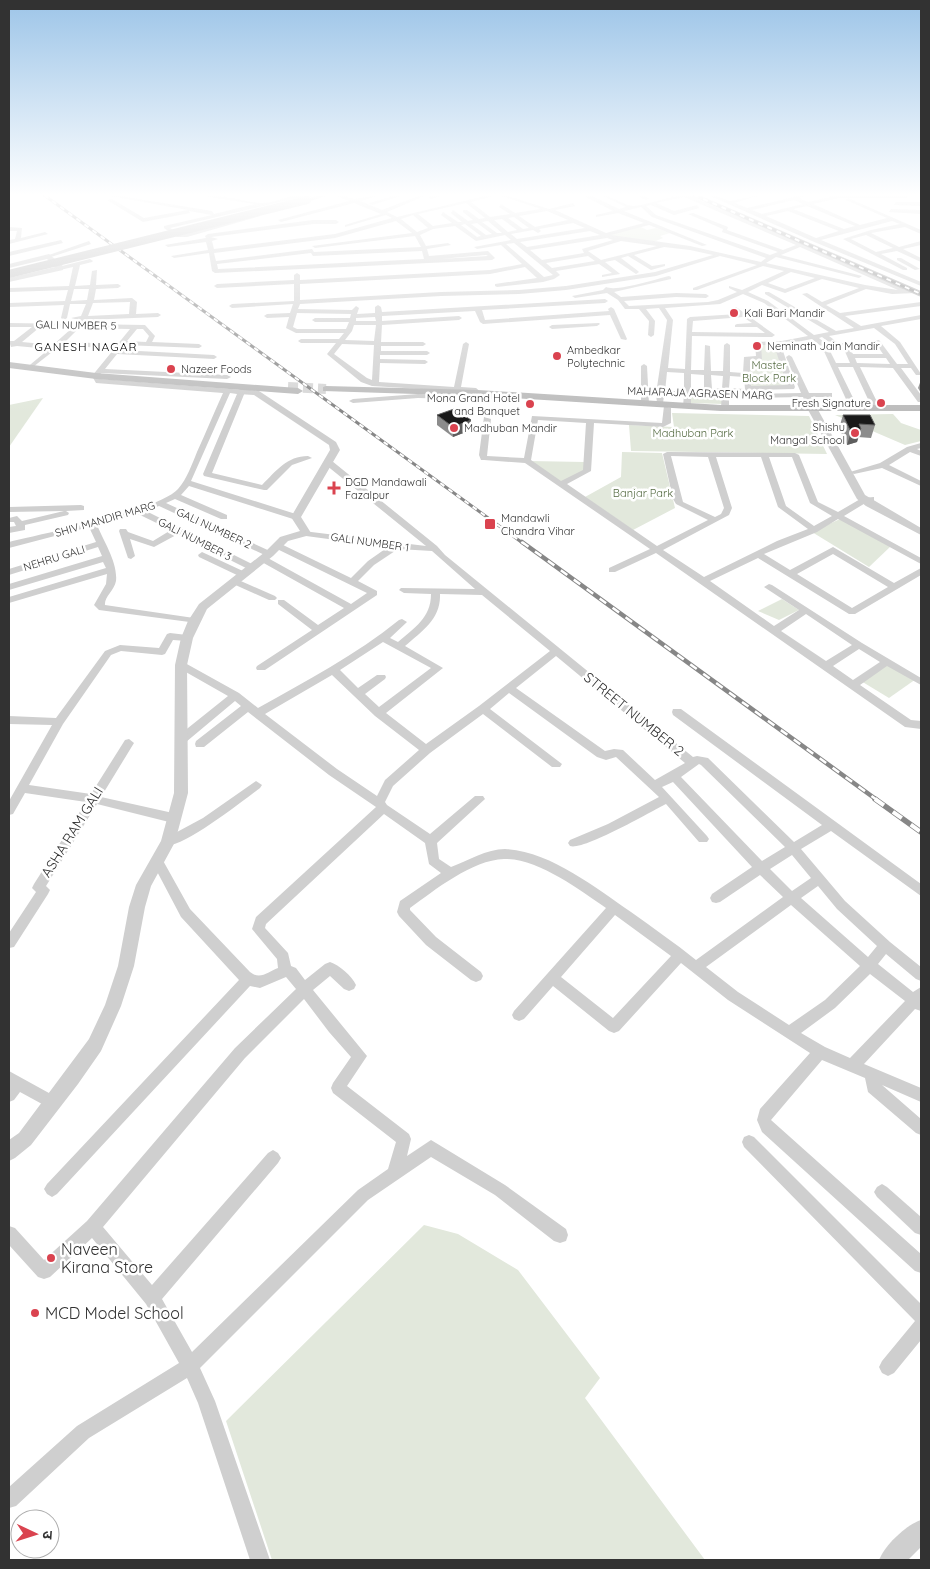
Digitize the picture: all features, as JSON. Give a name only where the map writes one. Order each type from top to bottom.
[{"type":"main road","points":[[9,276],[39,268]]},
{"type":"main road","points":[[864,268],[886,280],[914,287]]},
{"type":"main road","points":[[878,268],[914,287]]},
{"type":"main road","points":[[9,361],[98,373],[288,387]]},
{"type":"main road","points":[[9,365],[298,391]]},
{"type":"main road","name":"MAHARAJA AGRASEN MARG","points":[[663,407],[645,404],[505,397],[490,398],[331,391],[478,393],[505,397],[663,407],[690,402],[816,410],[920,408]]},
{"type":"main road","name":"MAHARAJA AGRASEN MARG","points":[[690,402],[725,408],[816,410],[920,408]]},
{"type":"street","points":[[9,276],[57,268]]},
{"type":"street","points":[[64,318],[76,268]]},
{"type":"street","points":[[214,268],[215,271],[219,272],[277,272],[297,278],[364,284],[471,268]]},
{"type":"street","points":[[275,268],[277,272]]},
{"type":"street","points":[[217,286],[295,268]]},
{"type":"street","points":[[310,268],[297,278],[296,300],[289,328],[292,330],[379,315],[605,301]]},
{"type":"street","points":[[343,268],[362,271],[488,278],[533,271]]},
{"type":"street","points":[[224,292],[297,278],[373,268]]},
{"type":"street","points":[[432,268],[435,274]]},
{"type":"street","points":[[395,269],[435,274],[500,271],[514,268]]},
{"type":"street","points":[[529,268],[543,280]]},
{"type":"street","points":[[556,277],[551,270],[562,268]]},
{"type":"street","points":[[574,274],[607,268]]},
{"type":"street","points":[[520,283],[526,287],[617,274],[608,268]]},
{"type":"street","points":[[631,268],[636,272]]},
{"type":"street","points":[[234,304],[440,292],[519,292],[599,284],[666,272],[676,268]]},
{"type":"street","points":[[620,299],[706,296],[695,290],[752,268]]},
{"type":"street","points":[[776,268],[865,287],[914,287]]},
{"type":"street","points":[[831,268],[886,280]]},
{"type":"street","points":[[885,268],[899,274],[914,287]]},
{"type":"street","points":[[904,268],[909,271]]},
{"type":"street","points":[[899,274],[918,268]]},
{"type":"street","points":[[33,365],[77,326],[83,318],[90,302],[95,271]]},
{"type":"street","points":[[362,271],[364,284]]},
{"type":"street","points":[[599,284],[620,299],[627,308],[714,304],[789,271]]},
{"type":"street","points":[[220,279],[277,272],[297,278]]},
{"type":"street","points":[[296,300],[358,299],[366,296],[377,298],[520,283],[565,276]]},
{"type":"street","points":[[518,301],[596,293],[632,287],[659,286],[678,276]]},
{"type":"street","points":[[762,283],[785,291],[820,278]]},
{"type":"street","points":[[9,290],[118,286]]},
{"type":"street","points":[[659,286],[673,296]]},
{"type":"street","points":[[632,287],[652,306]]},
{"type":"street","points":[[731,287],[757,297],[786,316],[824,346],[854,408]]},
{"type":"street","points":[[822,304],[865,287]]},
{"type":"street","points":[[777,289],[757,297],[736,309],[780,343],[807,396],[854,472],[868,500],[921,527]]},
{"type":"street","points":[[596,293],[605,301],[613,313],[624,339]]},
{"type":"street","points":[[767,293],[835,333]]},
{"type":"street","points":[[716,294],[743,304]]},
{"type":"street","points":[[805,294],[861,328]]},
{"type":"street","points":[[375,384],[379,324],[377,298]]},
{"type":"street","points":[[358,299],[352,320],[342,341],[332,351],[331,356],[364,380],[375,384],[473,390],[478,393]]},
{"type":"street","points":[[9,305],[132,300],[134,302],[132,316]]},
{"type":"street","points":[[690,313],[690,310],[743,304]]},
{"type":"street","points":[[840,315],[902,304],[920,305]]},
{"type":"street","points":[[902,304],[920,316]]},
{"type":"street","points":[[378,306],[387,305]]},
{"type":"street","points":[[535,418],[663,425],[667,423],[660,394],[670,320],[661,306]]},
{"type":"street","points":[[641,307],[652,321],[651,335]]},
{"type":"street","points":[[478,309],[483,322],[613,313]]},
{"type":"street","points":[[786,316],[804,314]]},
{"type":"street","points":[[9,318],[158,315]]},
{"type":"street","points":[[552,327],[598,327],[594,315]]},
{"type":"street","points":[[690,402],[688,371],[691,333],[690,319],[744,315]]},
{"type":"street","points":[[267,316],[352,320],[379,324],[459,318]]},
{"type":"street","points":[[274,322],[293,316]]},
{"type":"street","points":[[780,343],[791,387],[748,388],[746,358],[760,357],[757,343],[780,343],[920,316]]},
{"type":"street","points":[[884,324],[875,319],[920,316]]},
{"type":"street","points":[[315,320],[352,320]]},
{"type":"street","points":[[725,334],[723,320],[755,323]]},
{"type":"street","points":[[737,326],[755,323]]},
{"type":"street","name":"GALI NUMBER 5","points":[[9,325],[139,326]]},
{"type":"street","points":[[9,331],[17,325]]},
{"type":"street","points":[[9,350],[13,343],[39,325]]},
{"type":"street","points":[[148,344],[152,336],[146,327],[139,326],[118,347],[98,373],[99,381],[256,393],[333,444],[335,450],[329,463],[296,517]]},
{"type":"street","points":[[876,326],[894,339],[918,374]]},
{"type":"street","points":[[691,333],[772,335]]},
{"type":"street","points":[[823,335],[835,344],[844,345],[876,408]]},
{"type":"street","points":[[301,341],[423,344]]},
{"type":"street","points":[[877,341],[895,366],[920,408]]},
{"type":"street","points":[[13,343],[118,347],[172,355],[214,356]]},
{"type":"street","points":[[118,347],[148,344],[199,346]]},
{"type":"street","points":[[457,389],[466,344]]},
{"type":"street","points":[[707,346],[708,391]]},
{"type":"street","points":[[725,408],[727,346]]},
{"type":"street","points":[[377,357],[428,353]]},
{"type":"street","points":[[172,355],[178,362]]},
{"type":"street","points":[[850,356],[888,356]]},
{"type":"street","points":[[377,357],[425,362]]},
{"type":"street","points":[[833,365],[913,366]]},
{"type":"street","points":[[644,366],[645,404]]},
{"type":"street","points":[[184,368],[190,375]]},
{"type":"street","points":[[663,370],[747,375]]},
{"type":"street","points":[[98,373],[228,377]]},
{"type":"street","points":[[660,394],[690,402],[708,391],[726,390],[747,391],[750,396],[829,395]]},
{"type":"street","name":"SHIV MANDIR MARG","points":[[9,545],[119,517],[175,496],[182,490],[188,479],[205,437],[227,392]]},
{"type":"street","points":[[241,392],[207,474],[264,488],[291,460],[299,457],[308,458]]},
{"type":"street","points":[[353,401],[418,396],[490,398]]},
{"type":"street","points":[[527,461],[537,407]]},
{"type":"street","points":[[816,410],[868,500],[921,532]]},
{"type":"street","points":[[487,419],[484,458],[527,461],[855,684],[909,724],[921,725]]},
{"type":"street","points":[[561,484],[587,470],[590,421]]},
{"type":"street","points":[[205,437],[221,438]]},
{"type":"street","points":[[854,472],[883,465],[910,449],[921,445]]},
{"type":"street","points":[[910,449],[921,454]]},
{"type":"street","points":[[715,520],[680,504],[666,456],[670,453],[795,455],[814,503],[921,560]]},
{"type":"street","points":[[612,570],[725,515],[728,508],[711,453]]},
{"type":"street","points":[[764,454],[782,507],[814,530]]},
{"type":"street","name":"STREET NUMBER 2","points":[[329,463],[694,763],[698,760],[704,761],[794,849],[841,905],[885,946],[921,975]]},
{"type":"street","points":[[883,465],[921,484]]},
{"type":"street","points":[[9,1152],[25,1139],[95,1045],[113,1006],[126,966],[137,907],[144,885],[168,842],[181,793],[181,665],[187,638],[194,621],[203,607],[278,546],[284,539],[306,533],[296,517],[188,479]]},
{"type":"street","points":[[175,496],[224,517]]},
{"type":"street","points":[[703,581],[758,554],[814,530],[868,500]]},
{"type":"street","name":"GALI NUMBER 2","points":[[160,503],[266,556],[351,608]]},
{"type":"street","points":[[9,509],[80,509],[9,530]]},
{"type":"street","name":"GALI NUMBER 3","points":[[139,511],[251,567]]},
{"type":"street","points":[[119,517],[131,556]]},
{"type":"street","points":[[9,520],[17,519],[26,540]]},
{"type":"street","points":[[92,524],[112,578],[110,588],[99,600],[99,605],[102,608],[194,621]]},
{"type":"street","points":[[124,534],[154,544],[178,530]]},
{"type":"street","name":"GALI NUMBER 1","points":[[306,533],[396,546],[434,548]]},
{"type":"street","name":"NEHRU GALI","points":[[9,572],[99,544]]},
{"type":"street","points":[[261,668],[374,593],[278,546]]},
{"type":"street","points":[[352,582],[372,563],[396,546]]},
{"type":"street","points":[[790,574],[833,550],[893,586]]},
{"type":"street","points":[[758,554],[852,612],[921,571]]},
{"type":"street","points":[[202,555],[242,574]]},
{"type":"street","points":[[9,587],[106,558]]},
{"type":"street","points":[[9,600],[110,570]]},
{"type":"street","points":[[234,581],[277,600],[318,630]]},
{"type":"street","points":[[769,587],[921,682]]},
{"type":"street","points":[[404,590],[484,592]]},
{"type":"street","points":[[399,646],[433,614],[436,605],[436,591]]},
{"type":"street","points":[[775,630],[806,610]]},
{"type":"street","points":[[200,744],[254,709],[333,670],[383,638],[402,622]]},
{"type":"street","points":[[9,811],[60,722],[108,653],[113,650],[127,648],[162,652],[170,636],[187,638]]},
{"type":"street","points":[[379,713],[438,668],[383,638]]},
{"type":"street","points":[[826,666],[859,645]]},
{"type":"street","points":[[285,971],[283,957],[258,929],[260,921],[381,806],[389,783],[426,750],[483,709],[556,651]]},
{"type":"street","points":[[855,684],[887,662]]},
{"type":"street","points":[[181,665],[254,709],[333,772],[431,841],[433,861],[450,873]]},
{"type":"street","points":[[333,670],[379,713],[426,750]]},
{"type":"street","points":[[358,693],[381,677]]},
{"type":"street","points":[[508,688],[604,755],[619,753],[667,798],[703,839]]},
{"type":"street","points":[[182,739],[235,696]]},
{"type":"street","points":[[483,709],[556,764]]},
{"type":"street","points":[[677,712],[921,891]]},
{"type":"street","points":[[9,720],[60,722]]},
{"type":"street","name":"ASHA RAM GALI","points":[[9,944],[44,890],[38,888],[129,743]]},
{"type":"street","points":[[654,786],[694,763]]},
{"type":"street","points":[[674,776],[761,868],[793,898],[869,965],[919,999],[852,1066]]},
{"type":"street","points":[[168,842],[207,821],[256,784]]},
{"type":"street","points":[[23,788],[93,799],[173,818]]},
{"type":"street","points":[[574,843],[612,827],[667,798]]},
{"type":"street","points":[[431,841],[479,799]]},
{"type":"street","points":[[716,898],[761,868],[832,826]]},
{"type":"street","points":[[476,976],[431,941],[403,912],[404,905],[450,873],[489,857],[505,854],[530,859],[555,869],[582,885],[680,955],[733,996],[789,1034],[820,1052],[921,1095]]},
{"type":"street","points":[[157,860],[166,874],[179,904],[208,940],[248,979],[260,982],[278,972],[291,972],[334,1028],[360,1056],[338,1088],[404,1139],[399,1165]]},
{"type":"street","points":[[696,967],[818,879]]},
{"type":"street","points":[[519,1015],[614,908]]},
{"type":"street","points":[[789,1034],[821,1014],[841,996],[885,946]]},
{"type":"street","points":[[552,977],[614,1027],[680,955]]},
{"type":"street","points":[[9,1234],[44,1271],[93,1227],[240,1053],[305,989],[330,968],[349,985]]},
{"type":"street","points":[[52,1190],[248,979]]},
{"type":"street","points":[[820,1052],[765,1114],[764,1120],[767,1127],[921,1265]]},
{"type":"street","points":[[872,1073],[873,1087],[921,1128]]},
{"type":"street","points":[[12,1085],[53,1103]]},
{"type":"street","points":[[749,1142],[921,1316]]},
{"type":"street","points":[[9,1499],[83,1432],[190,1366],[363,1195],[399,1165],[431,1148],[500,1190],[560,1235]]},
{"type":"street","points":[[152,1298],[273,1158]]},
{"type":"street","points":[[882,1192],[921,1227]]},
{"type":"street","points":[[93,1227],[152,1298],[190,1366],[206,1401],[260,1560]]},
{"type":"street","points":[[888,1367],[921,1327]]},
{"type":"street","points":[[892,1560],[921,1531]]},
{"type":"green space","name":"Master Block Park","points":[[758,344],[777,346],[790,386],[749,387],[748,358],[762,359]]},
{"type":"green space","points":[[725,391],[724,404],[689,403],[689,393]]},
{"type":"green space","points":[[43,398],[9,447],[9,405]]},
{"type":"green space","name":"Madhuban Park","points":[[672,413],[809,416],[827,454],[631,451],[629,425],[674,427]]},
{"type":"green space","points":[[893,414],[901,423],[921,430],[921,441],[905,445],[835,415]]},
{"type":"green space","name":"Banjar Park","points":[[622,452],[662,453],[675,508],[633,530],[585,497],[621,477]]},
{"type":"green space","points":[[529,461],[585,462],[585,470],[561,482]]},
{"type":"green space","points":[[840,519],[891,546],[869,567],[812,532]]},
{"type":"green space","points":[[782,599],[799,610],[779,620],[758,611]]},
{"type":"green space","points":[[888,662],[916,679],[889,698],[861,681]]},
{"type":"green space","points":[[424,1225],[458,1234],[518,1270],[600,1378],[585,1398],[705,1560],[272,1560],[226,1421]]},
{"type":"building","points":[[454,409],[471,420],[453,427],[437,415]]},
{"type":"building","points":[[843,415],[870,415],[875,425],[859,424],[861,429],[851,432]]},
{"type":"tunnel","points":[[288,387],[326,389]]},
{"type":"railway","points":[[145,268],[524,544]]},
{"type":"railway","points":[[862,268],[921,294]]},
{"type":"railway","points":[[522,542],[877,800]]},
{"type":"railway","points":[[875,799],[921,832]]},
{"type":"place","name":"Kali Bari Mandir","points":[[734,313]]},
{"type":"place","name":"Neminath Jain Mandir","points":[[757,346]]},
{"type":"place","name":"Ambedkar Polytechnic","points":[[557,356]]},
{"type":"place","name":"Nazeer Foods","points":[[171,369]]},
{"type":"place","name":"Fresh Signature","points":[[881,403]]},
{"type":"place","name":"Mona Grand Hotel and Banquet","points":[[530,404]]},
{"type":"place","name":"Madhuban Mandir","points":[[454,428]]},
{"type":"place","name":"Shishu Mangal School","points":[[855,433]]},
{"type":"place","name":"DGD Mandawali Fazalpur","points":[[334,488]]},
{"type":"place","name":"Mandawli Chandra Vihar","points":[[490,524]]},
{"type":"place","name":"Naveen Kirana Store","points":[[51,1258]]},
{"type":"place","name":"MCD Model School","points":[[35,1313]]},
{"type":"district","name":"GANESH NAGAR","points":[[86,346]]}]
